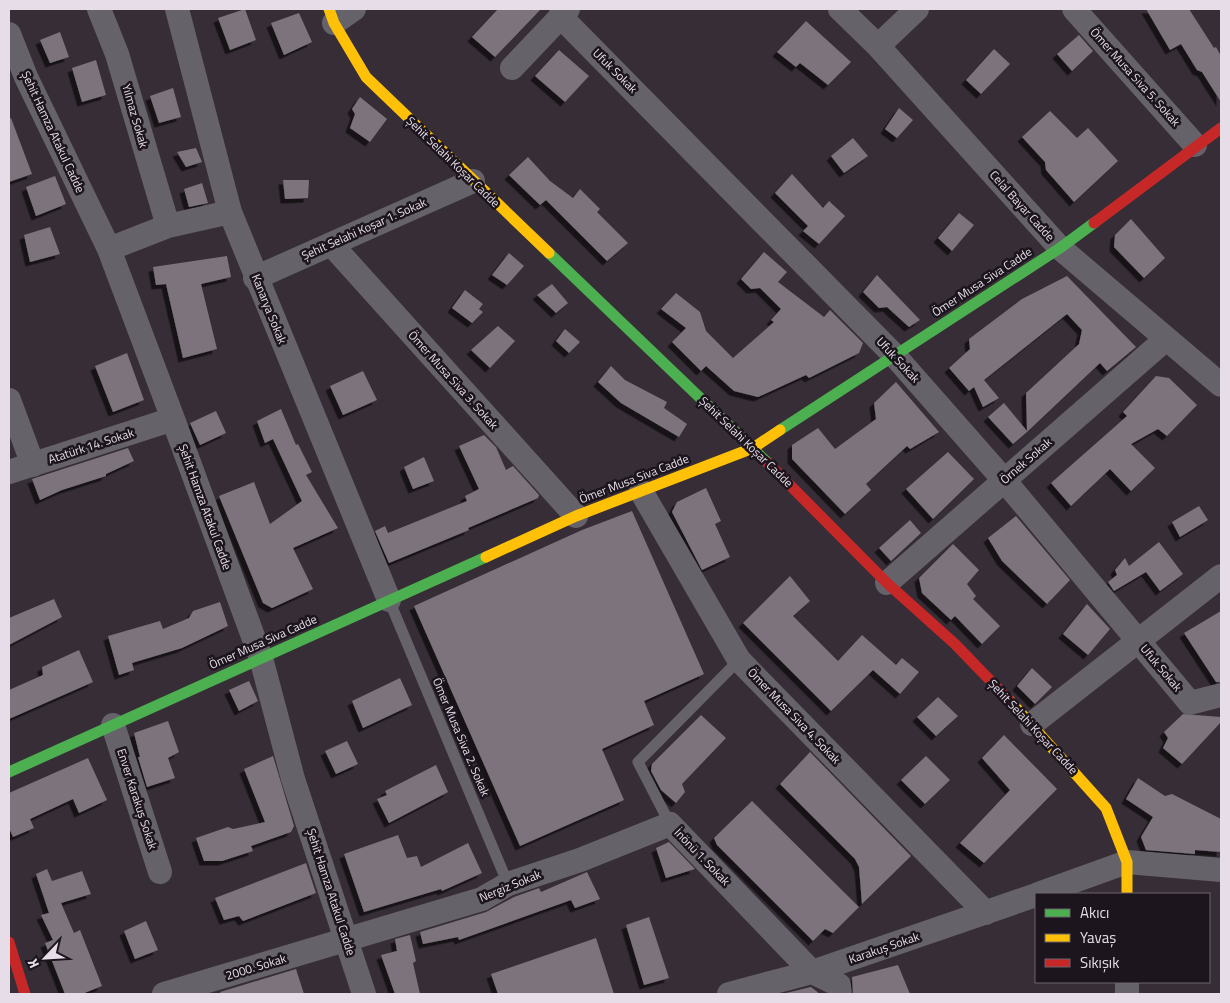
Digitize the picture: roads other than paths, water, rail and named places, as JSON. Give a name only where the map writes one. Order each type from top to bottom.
[{"type":"main road","name":"Şehit Selahi Koşar Cadde","points":[[332,16],[366,77],[753,448],[887,583],[955,644],[1032,724],[1106,808],[1127,862],[1127,893]]},
{"type":"main road","name":"Ömer Musa Siva Cadde","points":[[9,772],[576,516],[753,448],[1060,248],[1221,128]]},
{"type":"main road","points":[[9,942],[13,970],[25,994]]},
{"type":"street","name":"Yılmaz Sokak","points":[[99,9],[117,54],[168,226]]},
{"type":"street","name":"Kanarya Sokak","points":[[177,9],[230,212],[255,278],[388,600]]},
{"type":"street","points":[[332,16],[354,9]]},
{"type":"street","name":"Celal Bayar Cadde","points":[[840,9],[878,46],[1060,248],[1166,339],[1218,375]]},
{"type":"street","points":[[878,46],[917,9]]},
{"type":"street","name":"Ömer Musa Siva 5. Sokak","points":[[1074,9],[1196,145]]},
{"type":"street","points":[[512,68],[564,13]]},
{"type":"street","name":"Ufuk Sokak","points":[[564,13],[895,356],[1004,480],[1190,703],[1221,695]]},
{"type":"street","name":"Şehit Hamza Atakul Cadde","points":[[9,34],[17,80],[109,249],[173,419],[261,658],[294,779],[364,994]]},
{"type":"street","name":"Şehit Selahi Koşar 1. Sokak","points":[[255,278],[473,181]]},
{"type":"street","points":[[109,249],[168,226],[230,212]]},
{"type":"street","name":"Ömer Musa Siva 3. Sokak","points":[[331,244],[576,516]]},
{"type":"street","name":"Örnek Sokak","points":[[887,583],[1166,339]]},
{"type":"street","points":[[9,400],[33,465]]},
{"type":"street","name":"Atatürk 14. Sokak","points":[[9,472],[173,419]]},
{"type":"street","name":"Ömer Musa Siva 4. Sokak","points":[[641,491],[739,660],[986,912]]},
{"type":"street","points":[[1032,724],[1221,576]]},
{"type":"street","name":"Enver Karakuş Sokak","points":[[113,725],[160,872]]},
{"type":"street","name":"Nergiz Sokak","points":[[347,940],[482,899],[508,884],[580,860],[670,824]]},
{"type":"street","name":"İnönü 1. Sokak","points":[[670,824],[812,972],[839,984],[840,994]]},
{"type":"street","name":"Karakuş Sokak","points":[[1040,893],[1127,862],[1221,870]]},
{"type":"street","name":"Karakuş Sokak","points":[[730,994],[812,972],[1035,895]]},
{"type":"street","name":"2000. Sokak","points":[[164,994],[347,940]]},
{"type":"lane","name":"Ömer Musa Siva 2. Sokak","points":[[388,600],[508,884]]},
{"type":"lane","name":"İnönü 1. Sokak","points":[[670,824],[638,762],[739,660]]}]
